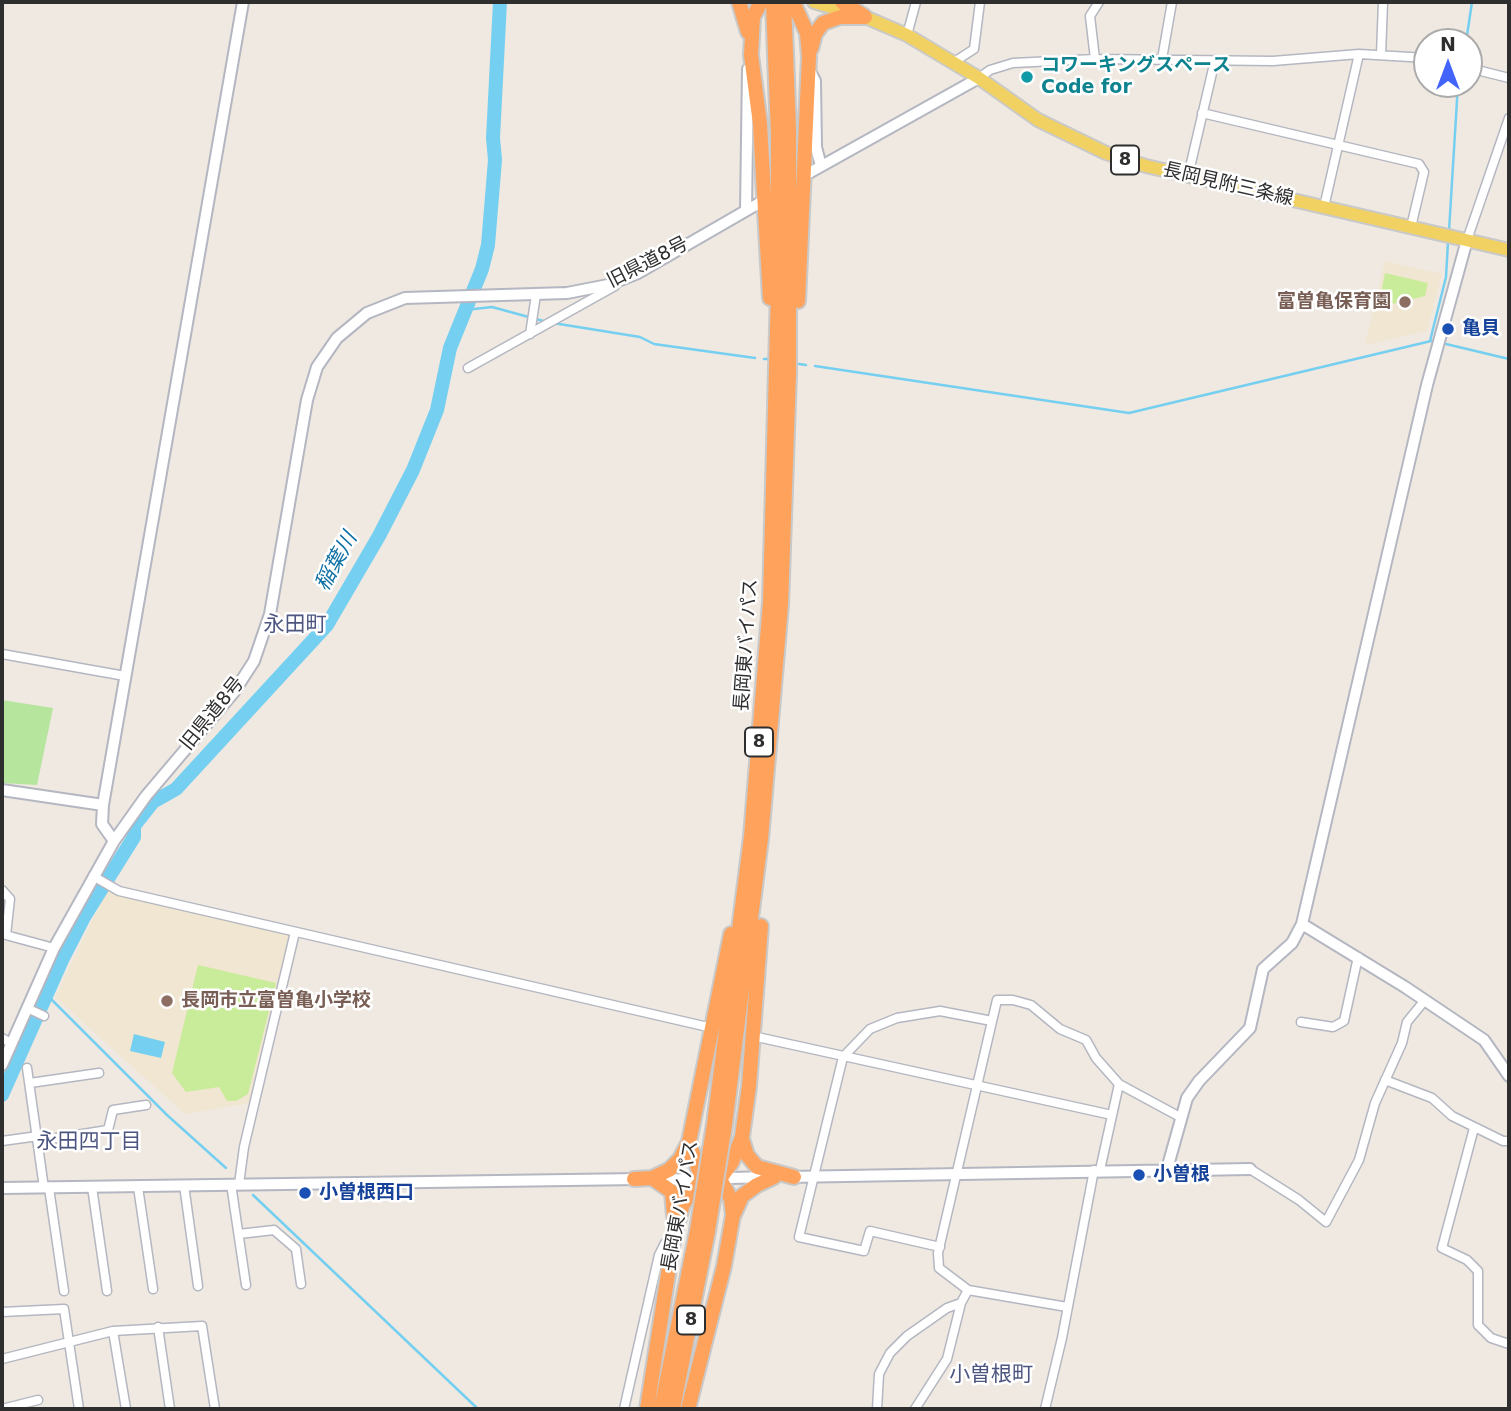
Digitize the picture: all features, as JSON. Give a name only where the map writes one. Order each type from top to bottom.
[{"type":"highway","points":[[739,2],[751,57],[760,124],[771,329],[778,359]]},
{"type":"highway","points":[[751,57],[753,17],[761,2]]},
{"type":"highway","name":"長岡東バイパス","points":[[673,1409],[749,953],[781,605],[790,372],[789,130],[780,30],[773,2]]},
{"type":"highway","name":"長岡東バイパス","points":[[720,1124],[763,700],[775,505],[778,135],[780,30],[784,2]]},
{"type":"highway","points":[[790,372],[797,313],[809,63],[807,33],[793,2]]},
{"type":"highway","points":[[842,2],[865,17]]},
{"type":"highway","points":[[809,63],[815,34],[823,23],[834,18],[865,17]]},
{"type":"highway","name":"8","points":[[689,1142],[727,957],[763,700]]},
{"type":"highway","name":"8","points":[[688,1409],[724,1266],[733,1215],[731,1199],[720,1179],[732,1162],[742,1138],[756,997],[771,729]]},
{"type":"highway","points":[[742,1138],[743,1146],[757,1167],[794,1177]]},
{"type":"highway","points":[[634,1179],[652,1178],[669,1170],[680,1159],[689,1142]]},
{"type":"highway","points":[[689,1142],[702,1180]]},
{"type":"highway","points":[[733,1215],[742,1196],[775,1177]]},
{"type":"highway","points":[[655,1180],[674,1197],[673,1239]]},
{"type":"highway","name":"8","points":[[647,1409],[673,1239],[683,1204],[702,1180]]},
{"type":"highway","name":"長岡東バイパス","points":[[662,1409],[702,1231]]},
{"type":"main road","name":"長岡見附三条線","points":[[814,2],[865,17],[907,35],[979,78],[1038,120],[1082,143],[1146,166],[1509,250]]},
{"type":"street","points":[[114,841],[102,824],[103,805],[243,2]]},
{"type":"street","points":[[907,35],[916,2]]},
{"type":"street","points":[[954,62],[974,49],[980,2]]},
{"type":"street","points":[[1095,59],[1090,16],[1099,2]]},
{"type":"street","points":[[1162,59],[1172,2]]},
{"type":"street","points":[[1381,55],[1383,2]]},
{"type":"street","points":[[1324,207],[1359,54]]},
{"type":"street","points":[[808,173],[990,70],[1013,63],[1095,59],[1273,61],[1359,54],[1413,57]]},
{"type":"street","points":[[746,210],[747,72],[751,57]]},
{"type":"street","points":[[1188,176],[1215,60]]},
{"type":"street","points":[[809,63],[815,81],[816,147],[821,166]]},
{"type":"street","points":[[1483,72],[1509,78]]},
{"type":"street","points":[[1202,113],[1338,144],[1423,167],[1411,227]]},
{"type":"street","points":[[1167,1169],[1180,1117],[1191,1090],[1250,1028],[1263,969],[1292,943],[1302,924],[1427,385],[1467,240],[1509,118]]},
{"type":"street","name":"旧県道8号","points":[[2,1065],[7,1040],[29,1009],[54,948],[114,841],[146,796],[234,692],[254,661],[272,602],[307,400],[317,367],[331,345],[358,318],[386,304],[421,296],[536,295],[589,290],[638,273],[761,202]]},
{"type":"street","points":[[468,368],[638,273]]},
{"type":"street","points":[[530,334],[536,295]]},
{"type":"street","points":[[2,654],[125,676]]},
{"type":"street","points":[[2,790],[103,805]]},
{"type":"street","points":[[93,876],[119,891],[708,1027]]},
{"type":"street","points":[[2,891],[10,899],[4,934],[54,948]]},
{"type":"street","points":[[1302,924],[1358,957],[1484,1040],[1509,1076]]},
{"type":"street","points":[[246,1285],[235,1184],[295,932]]},
{"type":"street","points":[[1301,1022],[1333,1027],[1344,1021],[1358,957]]},
{"type":"street","points":[[1067,1307],[968,1290],[939,1268],[940,1247],[997,1000],[1013,1000],[1031,1005],[1060,1029],[1086,1040],[1096,1058],[1119,1084],[1180,1117]]},
{"type":"street","points":[[2,1188],[702,1180],[1250,1169],[1299,1200],[1326,1222],[1359,1160],[1407,1022],[1425,1000]]},
{"type":"street","points":[[29,1009],[44,1016]]},
{"type":"street","points":[[940,1247],[870,1231],[864,1251],[799,1237],[843,1057],[870,1029],[897,1018],[940,1011],[992,1021]]},
{"type":"street","points":[[757,1037],[978,1088],[1112,1115]]},
{"type":"street","points":[[27,1068],[64,1291]]},
{"type":"street","points":[[30,1083],[99,1073]]},
{"type":"street","points":[[1385,1080],[1432,1098],[1452,1116],[1503,1141],[1509,1141]]},
{"type":"street","points":[[1045,1409],[1097,1170],[1119,1084]]},
{"type":"street","points":[[2,1141],[108,1130],[113,1110],[146,1105]]},
{"type":"street","points":[[1474,1128],[1442,1248],[1474,1265],[1478,1271],[1478,1325],[1492,1338],[1509,1344]]},
{"type":"street","points":[[184,1185],[198,1286]]},
{"type":"street","points":[[138,1186],[152,1289]]},
{"type":"street","points":[[92,1187],[107,1292]]},
{"type":"street","points":[[239,1234],[275,1230],[296,1249],[301,1283]]},
{"type":"street","points":[[624,1409],[659,1255],[665,1243],[673,1239]]},
{"type":"street","points":[[915,1409],[947,1359],[961,1303],[968,1290]]},
{"type":"street","points":[[877,1409],[879,1374],[890,1353],[906,1336],[947,1307],[961,1303]]},
{"type":"street","points":[[2,1312],[64,1309],[79,1409]]},
{"type":"street","points":[[2,1359],[113,1331],[202,1326],[215,1409]]},
{"type":"street","points":[[158,1327],[170,1409]]},
{"type":"street","points":[[113,1331],[126,1409]]},
{"type":"street","points":[[2,1409],[38,1400]]},
{"type":"shaded area","name":"富曽亀保育園","points":[[1385,261],[1442,274],[1427,331],[1365,345]]},
{"type":"shaded area","name":"長岡市立富曽亀小学校","points":[[107,891],[289,934],[250,1103],[185,1114],[55,997]]},
{"type":"green space","points":[[1385,273],[1428,283],[1425,296],[1388,305],[1390,295],[1381,293]]},
{"type":"green space","points":[[2,700],[53,708],[37,785],[2,783]]},
{"type":"green space","points":[[198,965],[276,983],[248,1094],[236,1101],[227,1101],[219,1087],[186,1092],[172,1073]]},
{"type":"water","points":[[134,1034],[165,1042],[161,1058],[130,1051]]},
{"type":"waterway","name":"稲葉川","points":[[2,1095],[63,958],[84,917],[134,837],[134,826],[153,802],[176,789],[327,625],[379,536],[413,470],[437,410],[450,348],[482,269],[488,245],[495,160],[493,138],[500,2]]},
{"type":"waterway","points":[[1468,28],[1472,2]]},
{"type":"waterway","points":[[1449,231],[1457,98]]},
{"type":"waterway","points":[[1430,341],[1446,277],[1448,242]]},
{"type":"waterway","points":[[465,310],[492,307],[547,322]]},
{"type":"waterway","points":[[553,323],[640,337],[654,344],[755,358]]},
{"type":"waterway","points":[[815,366],[1129,413],[1431,341]]},
{"type":"waterway","points":[[1446,344],[1509,359]]},
{"type":"waterway","points":[[799,364],[806,365]]},
{"type":"waterway","points":[[47,995],[167,1115],[226,1168]]},
{"type":"waterway","points":[[253,1195],[478,1409]]},
{"type":"place","name":"コワーキングスペース Code for","points":[[1027,77]]},
{"type":"place","name":"富曽亀保育園","points":[[1405,302]]},
{"type":"place","name":"亀貝","points":[[1448,329]]},
{"type":"place","name":"長岡市立富曽亀小学校","points":[[167,1001]]},
{"type":"place","name":"小曽根","points":[[1139,1175]]},
{"type":"place","name":"小曽根西口","points":[[305,1193]]},
{"type":"district","name":"永田町","points":[[295,626]]},
{"type":"district","name":"永田四丁目","points":[[89,1143]]},
{"type":"district","name":"小曽根町","points":[[991,1376]]}]
